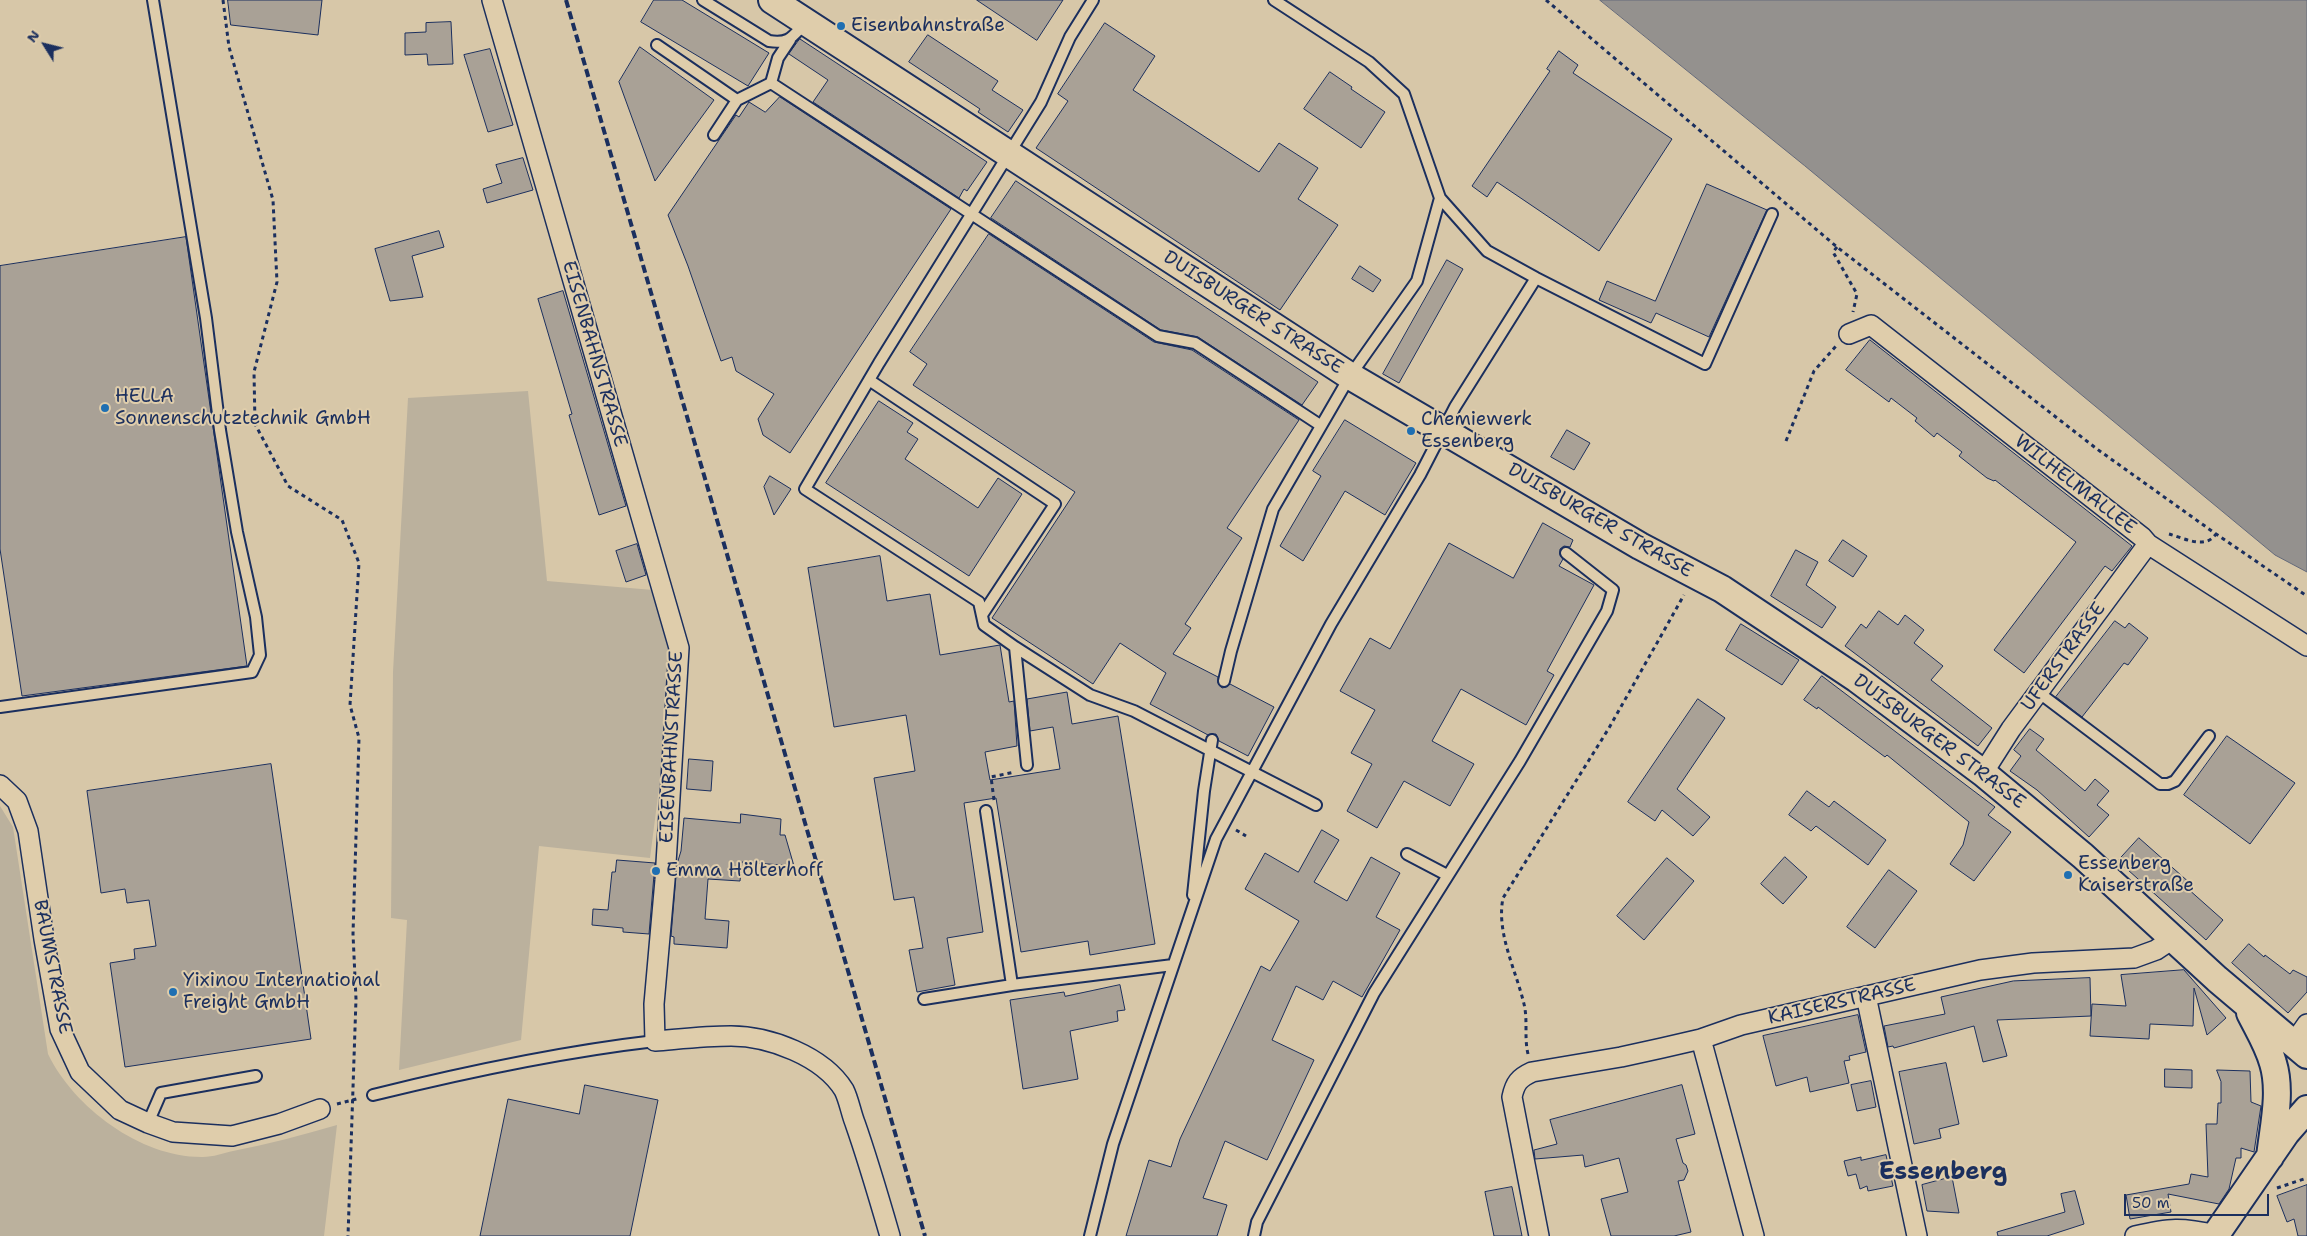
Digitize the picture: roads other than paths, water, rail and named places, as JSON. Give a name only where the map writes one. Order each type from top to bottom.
[{"type":"main road","name":"DUISBURGER STRASSE","points":[[772,0],[798,30],[1008,153],[1350,376],[1640,546],[1722,589],[1857,678],[1982,773],[2083,856],[2244,1001],[2302,1041]]},
{"type":"main road","points":[[2244,1001],[2266,1044],[2274,1065],[2276,1103],[2270,1157]]},
{"type":"main road","points":[[2219,1230],[2286,1133],[2307,1108]]},
{"type":"street","name":"EISENBAHNSTRASSE","points":[[492,0],[679,648],[665,880],[654,1004],[655,1041]]},
{"type":"street","name":"WILHELMALLEE","points":[[1849,334],[1871,326],[2142,537],[2148,544],[2307,646]]},
{"type":"street","name":"UFERSTRASSE","points":[[1982,773],[2038,692],[2148,544]]},
{"type":"street","name":"BAUMSTRASSE","points":[[0,785],[16,801],[28,831],[44,940],[60,1029],[80,1072],[120,1110],[173,1132],[232,1136],[279,1124],[320,1109]]},
{"type":"street","name":"KAISERSTRASSE","points":[[1539,1236],[1512,1097],[1514,1087],[1520,1077],[1532,1072],[1622,1057],[1701,1039],[1741,1025],[1980,970],[2033,963],[2134,958],[2156,950],[2174,938]]},
{"type":"street","points":[[1866,996],[1916,1236]]},
{"type":"street","points":[[655,1041],[733,1036],[784,1046],[807,1056],[844,1090],[870,1166],[890,1236]]},
{"type":"street","points":[[1701,1039],[1754,1236]]},
{"type":"street","points":[[2135,1236],[2164,1230],[2187,1228],[2219,1230]]},
{"type":"lane","points":[[0,707],[252,672],[260,655],[256,617],[237,532],[220,430],[206,318],[153,0]]},
{"type":"lane","points":[[703,0],[769,41],[782,43],[798,30]]},
{"type":"lane","points":[[1093,0],[1070,37],[1041,102],[970,214],[804,489],[979,602],[984,625],[1090,695],[1134,711],[1316,805]]},
{"type":"lane","points":[[1274,0],[1369,62],[1404,94],[1440,198],[1487,251],[1705,364],[1772,214]]},
{"type":"lane","points":[[714,135],[737,100],[771,83],[778,58],[798,30]]},
{"type":"lane","points":[[657,45],[737,100]]},
{"type":"lane","points":[[771,83],[1158,336],[1195,344],[1320,425]]},
{"type":"lane","points":[[1224,681],[1231,651],[1274,509],[1320,425],[1350,376],[1417,281],[1440,198]]},
{"type":"lane","points":[[1090,1236],[1113,1144],[1216,839],[1331,624],[1420,475],[1455,407],[1536,278]]},
{"type":"lane","points":[[869,380],[1055,504],[982,615]]},
{"type":"lane","points":[[1254,1236],[1257,1222],[1374,993],[1520,761],[1607,611],[1614,590],[1566,553]]},
{"type":"lane","points":[[1015,647],[1027,765]]},
{"type":"lane","points":[[2038,692],[2160,784],[2176,781],[2209,736]]},
{"type":"lane","points":[[1191,914],[1204,790],[1212,740]]},
{"type":"lane","points":[[986,811],[1012,985]]},
{"type":"lane","points":[[1407,854],[1447,875]]},
{"type":"lane","points":[[924,999],[1012,985],[1173,965]]},
{"type":"lane","points":[[373,1095],[482,1069],[589,1049],[655,1041]]},
{"type":"lane","points":[[148,1123],[161,1093],[256,1076]]},
{"type":"railway","points":[[566,0],[925,1236]]},
{"type":"place","name":"Eisenbahnstraße","points":[[841,26]]},
{"type":"place","name":"HELLA Sonnenschutztechnik GmbH","points":[[105,408]]},
{"type":"place","name":"Chemiewerk Essenberg","points":[[1411,431]]},
{"type":"place","name":"Emma Hölterhoff","points":[[656,871]]},
{"type":"place","name":"Essenberg Kaiserstraße","points":[[2068,875]]},
{"type":"place","name":"Yixinou International Freight GmbH","points":[[173,992]]},
{"type":"district","name":"Essenberg","points":[[1943,1173]]}]
